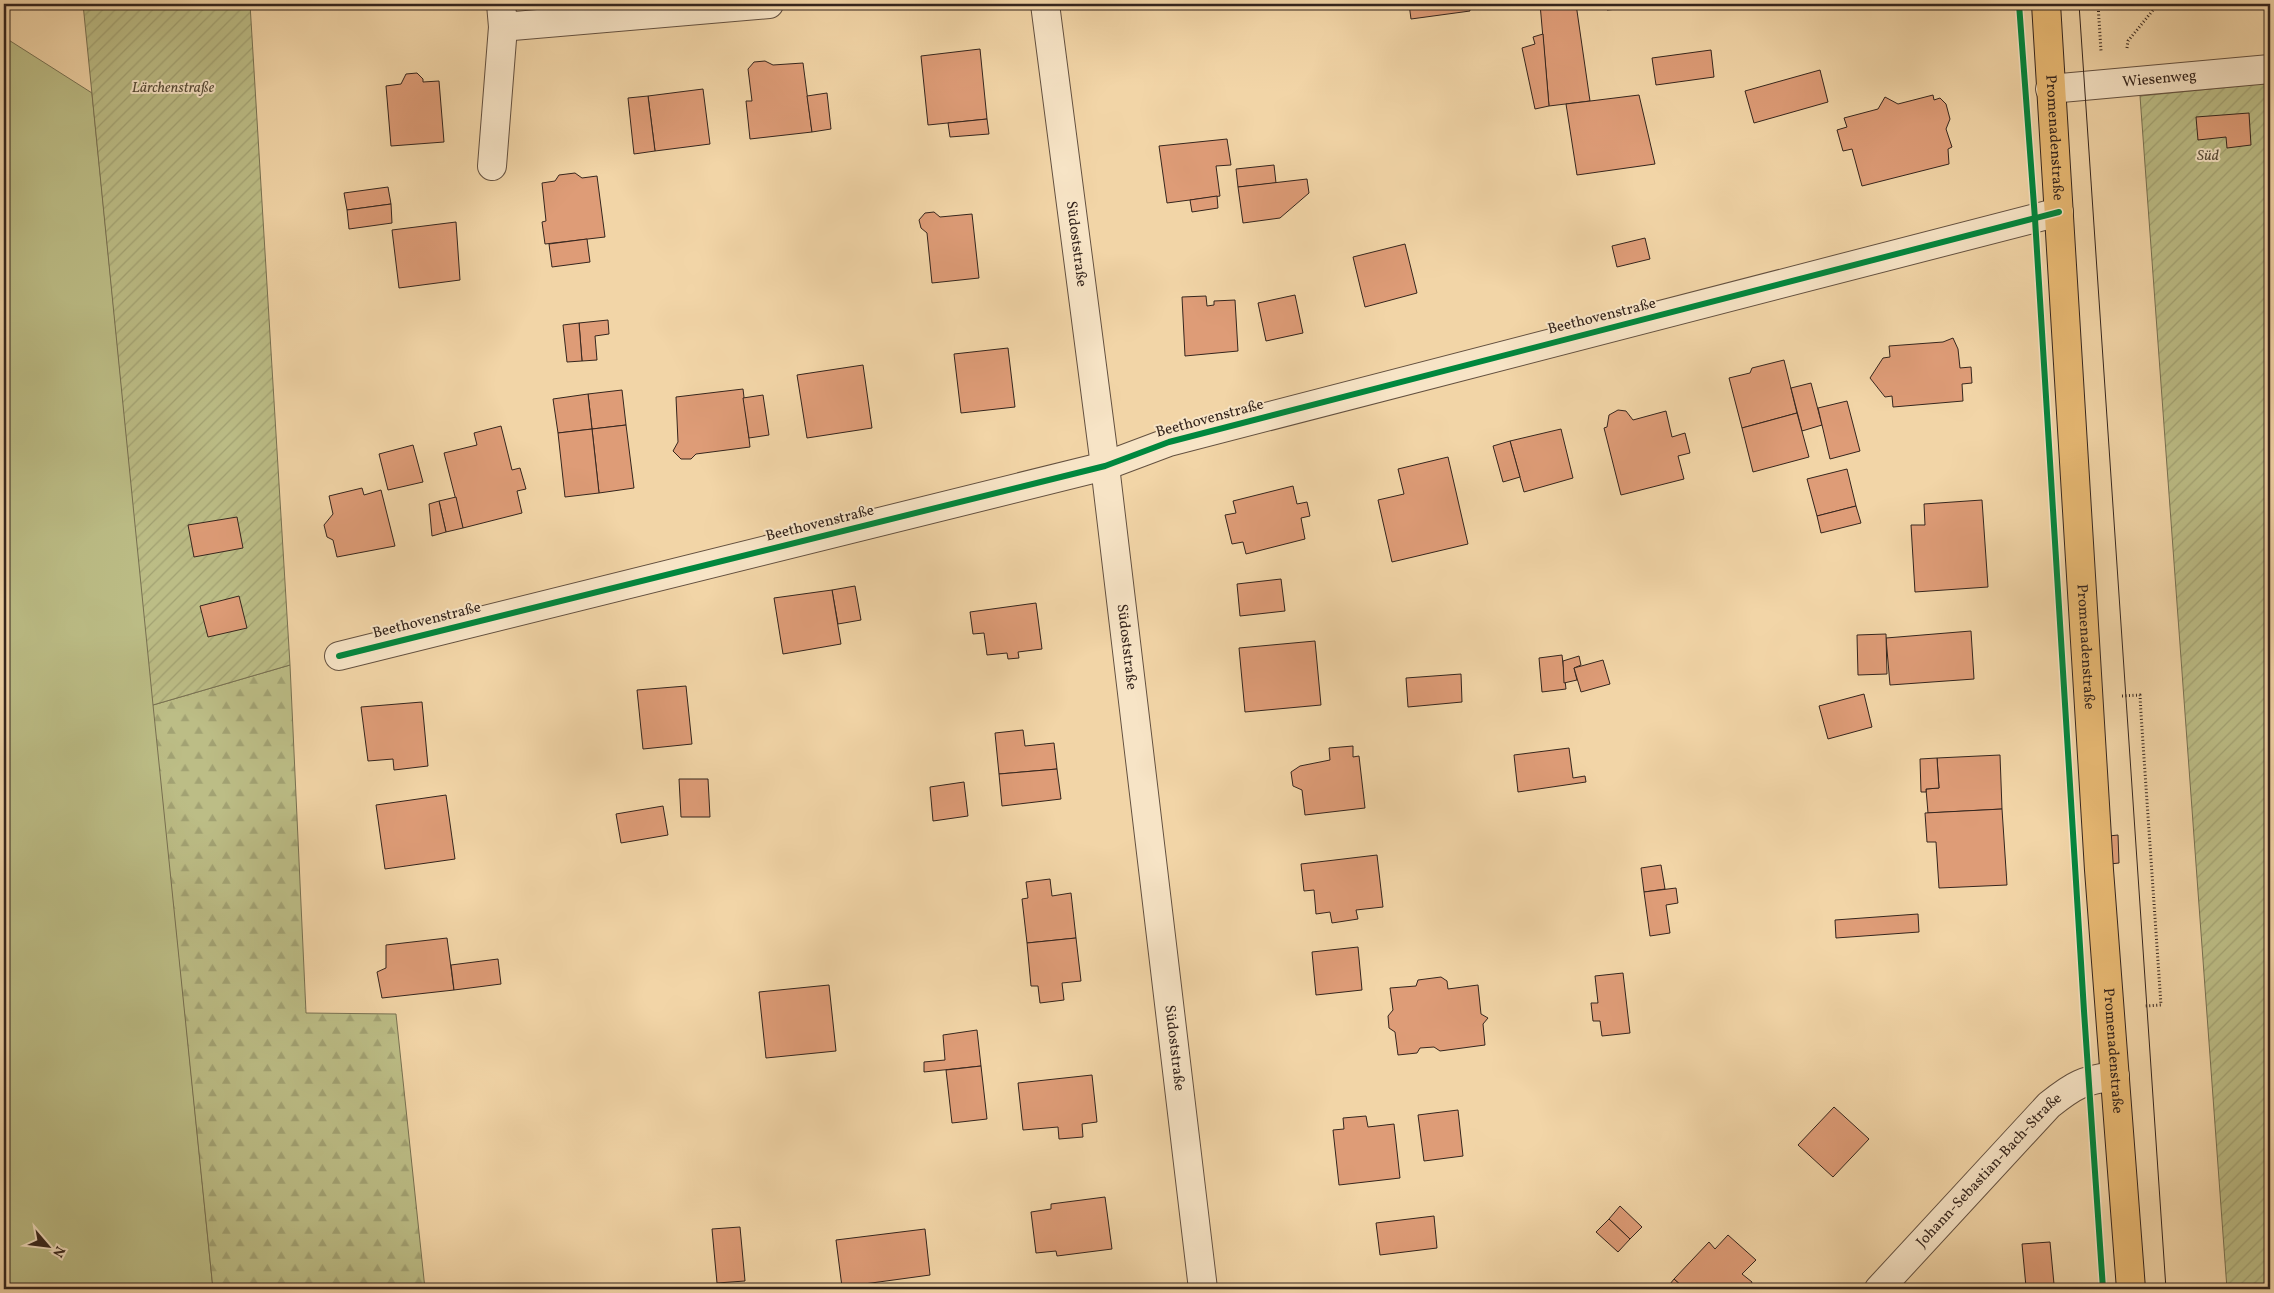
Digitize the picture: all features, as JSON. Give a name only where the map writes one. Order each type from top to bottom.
[{"type":"main road","name":"Promenadenstraße","points":[[2046,4],[2100,870],[2131,1289]]},
{"type":"street","points":[[492,166],[502,15],[769,4]]},
{"type":"street","name":"Südoststraße","points":[[1045,4],[1105,466],[1203,1289]]},
{"type":"street","name":"Wiesenweg","points":[[2050,88],[2270,69]]},
{"type":"street","name":"Beethovenstraße","points":[[339,656],[1105,466],[1169,442],[2059,212]]},
{"type":"street","name":"Johann-Sebastian-Bach-Straße","points":[[1879,1289],[2049,1105],[2067,1090],[2088,1080],[2115,1076]]},
{"type":"path","points":[[2098,4],[2114,83]]},
{"type":"path","points":[[2114,83],[2124,59],[2128,41],[2158,4]]},
{"type":"path","points":[[2141,714],[2159,993]]},
{"type":"green space","name":"Lärchenstraße","points":[[83,4],[250,4],[290,665],[153,705]]},
{"type":"green space","points":[[4,37],[92,93],[213,1289],[4,1289]]},
{"type":"green space","name":"Süd","points":[[2270,83],[2270,1289],[2227,1289],[2140,96]]},
{"type":"green space","points":[[290,665],[306,1013],[396,1014],[425,1289],[213,1289],[153,705]]},
{"type":"building","points":[[364,4],[387,4],[364,7]]},
{"type":"building","points":[[1409,4],[1469,4],[1470,11],[1411,19]]},
{"type":"building","points":[[1540,4],[1576,4],[1590,101],[1549,106]]},
{"type":"building","points":[[1607,4],[1672,4],[1607,10]]},
{"type":"building","points":[[1543,34],[1549,106],[1535,109],[1522,48],[1535,44],[1533,37]]},
{"type":"building","points":[[980,49],[987,119],[928,125],[921,56]]},
{"type":"building","points":[[1711,50],[1714,77],[1656,85],[1652,58]]},
{"type":"building","points":[[765,61],[773,65],[803,63],[812,132],[750,139],[746,101],[752,101],[748,69],[754,62]]},
{"type":"building","points":[[1820,70],[1828,102],[1754,123],[1745,91]]},
{"type":"building","points":[[417,73],[423,79],[423,82],[439,81],[444,142],[391,146],[386,86],[401,84],[406,74]]},
{"type":"building","points":[[703,89],[710,144],[655,151],[648,96]]},
{"type":"building","points":[[827,93],[831,129],[812,132],[807,96]]},
{"type":"building","points":[[1639,95],[1655,164],[1577,175],[1566,104]]},
{"type":"building","points":[[1933,95],[1934,100],[1940,98],[1946,104],[1950,119],[1946,129],[1952,147],[1948,149],[1949,164],[1862,186],[1852,149],[1843,151],[1837,130],[1847,127],[1844,118],[1878,109],[1885,97],[1898,104]]},
{"type":"building","points":[[648,96],[655,151],[634,154],[628,98]]},
{"type":"building","points":[[2249,113],[2251,145],[2227,148],[2226,137],[2198,140],[2196,117]]},
{"type":"building","points":[[987,119],[989,134],[950,137],[948,123]]},
{"type":"building","points":[[1227,139],[1231,165],[1216,166],[1220,196],[1167,203],[1159,146]]},
{"type":"building","points":[[1274,165],[1276,183],[1238,187],[1236,169]]},
{"type":"building","points":[[575,173],[582,178],[597,176],[605,237],[545,244],[542,222],[546,221],[542,183],[555,181],[559,175]]},
{"type":"building","points":[[1307,179],[1309,193],[1280,218],[1243,223],[1238,187]]},
{"type":"building","points":[[388,187],[391,204],[347,210],[344,193]]},
{"type":"building","points":[[1217,196],[1218,208],[1192,212],[1190,200]]},
{"type":"building","points":[[391,204],[392,223],[349,229],[347,210]]},
{"type":"building","points":[[934,212],[940,217],[972,214],[979,278],[932,283],[927,233],[921,228],[919,220],[925,213]]},
{"type":"building","points":[[456,222],[460,280],[399,288],[392,230]]},
{"type":"building","points":[[1645,238],[1650,259],[1617,267],[1612,246]]},
{"type":"building","points":[[587,239],[590,262],[552,267],[549,244]]},
{"type":"building","points":[[1405,244],[1417,293],[1365,307],[1353,257]]},
{"type":"building","points":[[1295,295],[1303,333],[1266,341],[1258,303]]},
{"type":"building","points":[[1206,296],[1207,306],[1214,305],[1214,301],[1235,300],[1238,351],[1185,356],[1182,297]]},
{"type":"building","points":[[608,320],[609,334],[595,336],[597,360],[582,361],[579,323]]},
{"type":"building","points":[[579,323],[582,361],[567,362],[563,325]]},
{"type":"building","points":[[1953,338],[1958,349],[1960,368],[1971,367],[1972,383],[1962,384],[1963,401],[1893,407],[1892,396],[1885,397],[1870,378],[1883,358],[1890,357],[1889,346],[1943,342]]},
{"type":"building","points":[[1008,348],[1015,407],[961,413],[954,354]]},
{"type":"building","points":[[1784,360],[1797,413],[1742,428],[1729,378],[1750,373],[1752,368]]},
{"type":"building","points":[[863,365],[872,428],[807,438],[797,375]]},
{"type":"building","points":[[1811,383],[1822,425],[1802,431],[1791,388]]},
{"type":"building","points":[[743,389],[750,447],[696,454],[691,459],[681,459],[673,451],[678,442],[676,397]]},
{"type":"building","points":[[622,390],[626,425],[592,429],[588,394]]},
{"type":"building","points":[[588,394],[592,429],[558,433],[553,399]]},
{"type":"building","points":[[763,395],[769,435],[749,438],[743,398]]},
{"type":"building","points":[[1847,401],[1860,451],[1830,459],[1818,408]]},
{"type":"building","points":[[1618,410],[1626,411],[1633,420],[1666,411],[1672,437],[1685,433],[1690,453],[1678,456],[1684,479],[1621,495],[1604,428],[1607,427],[1609,415]]},
{"type":"building","points":[[1797,413],[1809,457],[1753,472],[1742,428]]},
{"type":"building","points":[[626,425],[634,488],[599,493],[592,429]]},
{"type":"building","points":[[501,426],[512,470],[520,468],[526,489],[517,491],[522,513],[463,528],[444,453],[477,445],[474,433]]},
{"type":"building","points":[[592,429],[599,493],[565,497],[558,433]]},
{"type":"building","points":[[1561,429],[1573,478],[1524,492],[1510,441]]},
{"type":"building","points":[[1510,441],[1520,477],[1503,482],[1493,446]]},
{"type":"building","points":[[413,445],[423,482],[388,490],[379,454]]},
{"type":"building","points":[[1448,457],[1468,544],[1392,562],[1378,500],[1404,494],[1398,469]]},
{"type":"building","points":[[1847,469],[1856,506],[1817,516],[1807,479]]},
{"type":"building","points":[[1293,486],[1297,504],[1307,502],[1310,516],[1301,518],[1305,539],[1246,554],[1243,542],[1232,544],[1225,515],[1236,513],[1233,501]]},
{"type":"building","points":[[362,488],[364,495],[381,490],[395,546],[337,557],[333,540],[327,537],[324,525],[333,514],[329,496]]},
{"type":"building","points":[[456,497],[463,528],[446,532],[439,501]]},
{"type":"building","points":[[1982,500],[1988,587],[1915,592],[1911,525],[1925,525],[1924,504]]},
{"type":"building","points":[[439,501],[446,532],[432,536],[429,504]]},
{"type":"building","points":[[1856,506],[1861,523],[1821,533],[1817,516]]},
{"type":"building","points":[[237,517],[243,548],[194,557],[188,525]]},
{"type":"building","points":[[1281,579],[1285,611],[1240,616],[1237,584]]},
{"type":"building","points":[[855,586],[861,620],[838,624],[832,590]]},
{"type":"building","points":[[832,590],[841,644],[783,654],[774,598]]},
{"type":"building","points":[[239,596],[247,628],[208,637],[200,606]]},
{"type":"building","points":[[1036,603],[1042,649],[1018,652],[1019,658],[1008,659],[1007,653],[987,655],[984,633],[973,634],[970,612]]},
{"type":"building","points":[[1971,631],[1974,679],[1890,685],[1886,638]]},
{"type":"building","points":[[1886,634],[1887,674],[1858,675],[1857,635]]},
{"type":"building","points":[[1315,641],[1321,705],[1245,712],[1239,648]]},
{"type":"building","points":[[1562,655],[1566,689],[1542,692],[1539,658]]},
{"type":"building","points":[[1579,656],[1581,665],[1574,668],[1577,680],[1564,683],[1563,661]]},
{"type":"building","points":[[1603,660],[1610,684],[1581,692],[1574,668]]},
{"type":"building","points":[[1461,674],[1462,702],[1408,707],[1406,678]]},
{"type":"building","points":[[686,686],[692,744],[643,749],[637,690]]},
{"type":"building","points":[[1864,694],[1872,727],[1828,739],[1819,706]]},
{"type":"building","points":[[422,702],[428,766],[394,770],[393,759],[368,761],[361,707]]},
{"type":"building","points":[[1023,730],[1025,746],[1054,743],[1057,769],[999,774],[995,733]]},
{"type":"building","points":[[1353,746],[1353,757],[1359,756],[1365,808],[1305,815],[1302,790],[1293,786],[1291,772],[1300,766],[1330,760],[1329,748]]},
{"type":"building","points":[[1569,748],[1573,778],[1585,776],[1586,782],[1518,792],[1514,755]]},
{"type":"building","points":[[2000,755],[2002,809],[1928,813],[1926,789],[1939,788],[1937,758]]},
{"type":"building","points":[[1937,758],[1939,788],[1926,789],[1926,792],[1921,792],[1920,759]]},
{"type":"building","points":[[1057,769],[1061,799],[1002,806],[999,774]]},
{"type":"building","points":[[679,779],[708,779],[710,817],[681,817]]},
{"type":"building","points":[[964,782],[968,816],[933,821],[930,787]]},
{"type":"building","points":[[446,795],[455,859],[385,869],[376,805]]},
{"type":"building","points":[[663,806],[668,835],[621,843],[616,814]]},
{"type":"building","points":[[2002,809],[2007,885],[1939,888],[1936,842],[1927,842],[1925,813]]},
{"type":"building","points":[[2118,835],[2119,863],[2110,864],[2109,836]]},
{"type":"building","points":[[1377,855],[1383,907],[1356,910],[1358,919],[1332,923],[1330,912],[1316,914],[1314,890],[1304,891],[1301,864]]},
{"type":"building","points":[[1661,865],[1665,889],[1644,892],[1641,868]]},
{"type":"building","points":[[1050,879],[1052,896],[1071,893],[1076,938],[1027,943],[1022,899],[1028,898],[1026,882]]},
{"type":"building","points":[[1676,888],[1678,903],[1666,905],[1670,933],[1650,936],[1644,892]]},
{"type":"building","points":[[1918,914],[1919,932],[1836,938],[1835,920]]},
{"type":"building","points":[[447,938],[454,990],[382,998],[377,972],[386,968],[386,945]]},
{"type":"building","points":[[1076,938],[1081,981],[1062,983],[1064,1000],[1040,1003],[1038,986],[1031,986],[1027,943]]},
{"type":"building","points":[[1358,947],[1362,990],[1316,995],[1312,952]]},
{"type":"building","points":[[498,959],[501,984],[454,990],[451,965]]},
{"type":"building","points":[[1623,973],[1630,1033],[1602,1036],[1600,1021],[1593,1021],[1591,1003],[1598,1003],[1595,976]]},
{"type":"building","points":[[1441,977],[1447,981],[1448,989],[1478,985],[1481,1014],[1488,1018],[1483,1024],[1485,1045],[1440,1051],[1434,1047],[1420,1048],[1417,1053],[1398,1055],[1395,1032],[1389,1028],[1388,1016],[1393,1010],[1390,988],[1416,986],[1418,980]]},
{"type":"building","points":[[829,985],[836,1051],[766,1058],[759,992]]},
{"type":"building","points":[[977,1030],[981,1066],[924,1072],[924,1062],[945,1060],[943,1035]]},
{"type":"building","points":[[981,1066],[987,1119],[952,1123],[946,1070]]},
{"type":"building","points":[[1092,1075],[1097,1122],[1082,1124],[1083,1137],[1059,1139],[1058,1127],[1023,1130],[1018,1083]]},
{"type":"building","points":[[1834,1107],[1869,1139],[1833,1177],[1798,1145]]},
{"type":"building","points":[[1458,1110],[1463,1156],[1424,1161],[1418,1115]]},
{"type":"building","points":[[1366,1116],[1368,1127],[1394,1124],[1400,1178],[1339,1185],[1333,1130],[1344,1129],[1343,1118]]},
{"type":"building","points":[[1105,1197],[1112,1249],[1057,1256],[1056,1251],[1036,1253],[1031,1212],[1051,1209],[1051,1204]]},
{"type":"building","points":[[1620,1206],[1642,1227],[1630,1239],[1609,1219]]},
{"type":"building","points":[[1434,1216],[1437,1248],[1380,1255],[1376,1223]]},
{"type":"building","points":[[1609,1219],[1630,1239],[1618,1252],[1596,1232]]},
{"type":"building","points":[[740,1227],[745,1281],[717,1283],[712,1229]]},
{"type":"building","points":[[925,1229],[930,1275],[842,1287],[836,1240]]},
{"type":"building","points":[[1728,1235],[1756,1260],[1742,1274],[1752,1282],[1749,1289],[1685,1289],[1674,1279],[1709,1242],[1715,1249]]},
{"type":"building","points":[[2050,1242],[2054,1284],[2026,1287],[2022,1244]]},
{"type":"building","points":[[1674,1279],[1685,1289],[1666,1289]]},
{"type":"tram line","points":[[2079,4],[2166,1289]]},
{"type":"cycle path","points":[[2019,4],[2035,219],[2103,1289]]},
{"type":"cycle path","points":[[339,656],[1105,466],[1169,442],[2059,212]]}]
